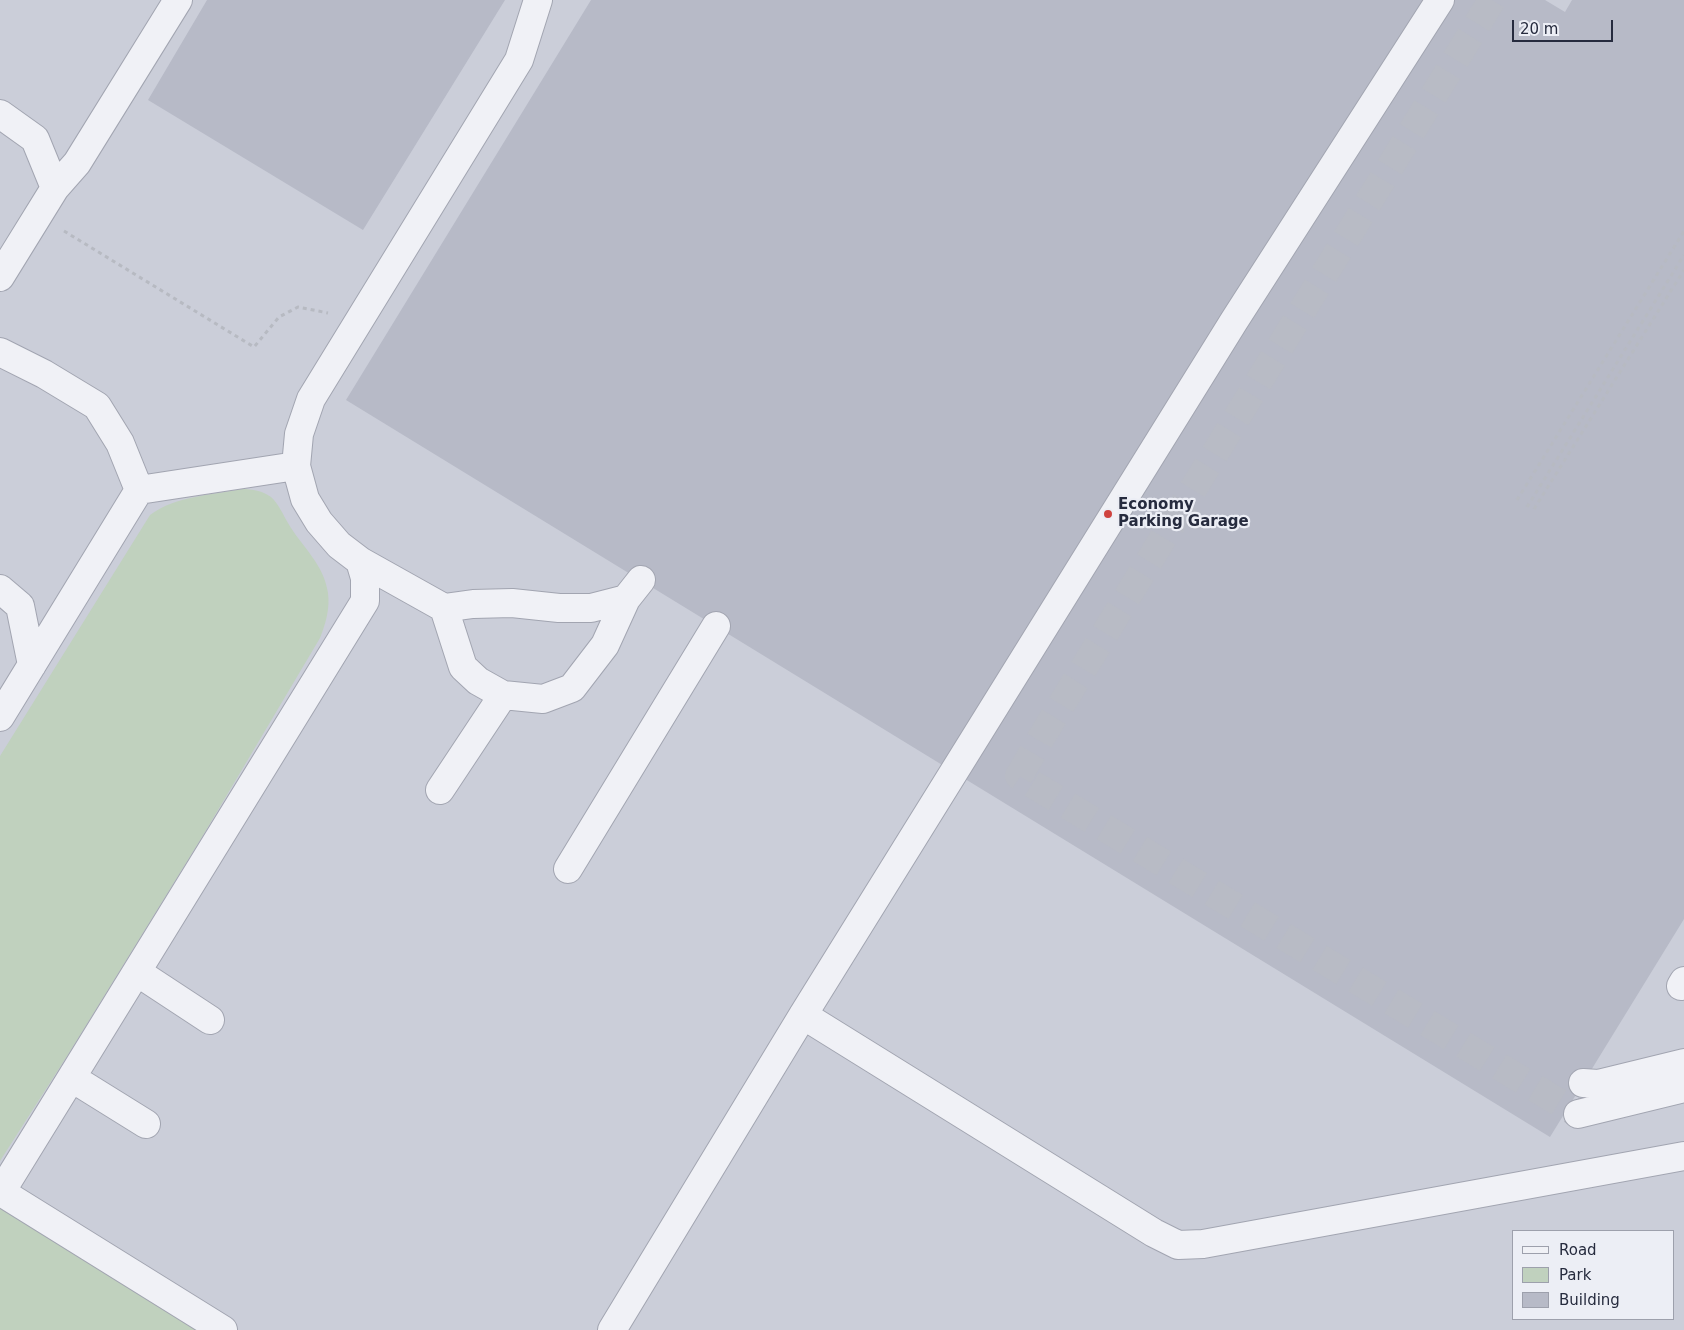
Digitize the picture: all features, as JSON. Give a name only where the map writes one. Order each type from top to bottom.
[{"type":"lane","points":[[0,277],[54,188],[77,163],[178,0]]},
{"type":"lane","points":[[444,608],[463,667],[478,681],[503,695],[543,699],[572,688],[605,645],[633,590],[591,608],[558,608],[512,603],[473,604],[444,608],[360,561],[339,545],[319,522],[305,500],[296,466],[299,434],[311,399],[519,60],[538,0]]},
{"type":"lane","points":[[612,1330],[803,1015],[1234,321],[1440,0]]},
{"type":"lane","points":[[0,114],[35,139],[54,188]]},
{"type":"lane","points":[[0,352],[44,374],[97,406],[120,443],[139,490]]},
{"type":"lane","points":[[0,717],[139,490],[296,466]]},
{"type":"lane","points":[[223,1330],[1,1192],[365,601],[365,578],[360,561]]},
{"type":"lane","points":[[0,589],[20,606],[32,665]]},
{"type":"lane","points":[[568,869],[716,626]]},
{"type":"lane","points":[[440,790],[503,695]]},
{"type":"lane","points":[[137,972],[210,1020]]},
{"type":"lane","points":[[1684,981],[1681,986],[1684,985]]},
{"type":"lane","points":[[803,1015],[1154,1233],[1178,1245],[1204,1244],[1684,1156]]},
{"type":"lane","points":[[1583,1084],[1598,1084],[1684,1063]]},
{"type":"lane","points":[[72,1078],[146,1124]]},
{"type":"lane","points":[[1578,1114],[1684,1088]]},
{"type":"path","points":[[60,228],[254,347],[279,317],[298,307],[326,311],[356,327]]},
{"type":"path","points":[[1517,500],[1684,231]]},
{"type":"path","points":[[1527,507],[1684,255]]},
{"type":"path","points":[[1534,510],[1684,270]]},
{"type":"shaded area","points":[[0,0],[1684,0],[1684,1330],[0,1330]]},
{"type":"green space","points":[[242,489],[261,492],[274,500],[322,573],[328,593],[328,604],[327,616],[320,638],[202,837],[0,1161],[0,756],[150,515],[182,500]]},
{"type":"green space","points":[[0,1205],[202,1330],[0,1330]]},
{"type":"building","points":[[207,0],[505,0],[363,230],[148,100]]},
{"type":"building","name":"Economy Parking Garage","points":[[591,0],[1545,0],[1565,12],[1572,0],[1684,0],[1684,919],[1550,1137],[346,400]]},
{"type":"tunnel","points":[[1492,0],[1019,776],[1578,1114]]},
{"type":"place","name":"Economy Parking Garage","points":[[1108,514]]}]
